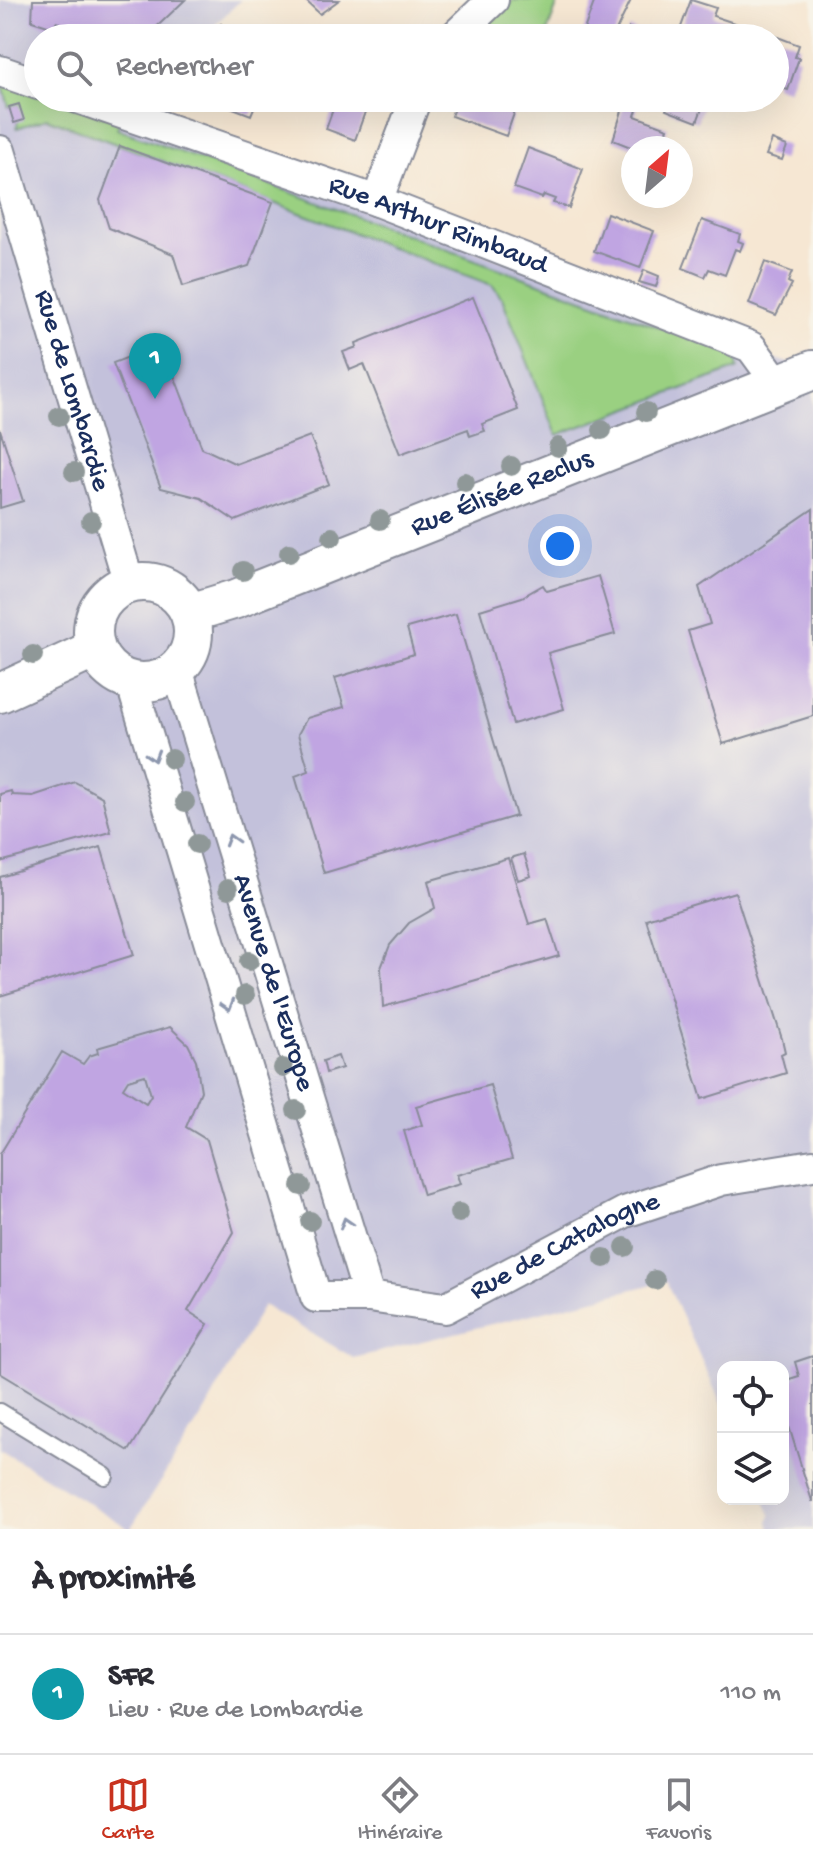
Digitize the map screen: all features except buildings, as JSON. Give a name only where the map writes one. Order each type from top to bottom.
[{"type":"street","points":[[468,24],[493,0]]},
{"type":"street","points":[[0,71],[24,79]]},
{"type":"street","name":"Rue Arthur Rimbaud","points":[[119,112],[377,201],[751,347],[778,384]]},
{"type":"street","points":[[377,201],[411,112]]},
{"type":"street","name":"Rue de Lombardie","points":[[0,151],[129,583]]},
{"type":"street","name":"Rue Élisée Reclus","points":[[190,613],[236,599],[813,370]]},
{"type":"street","points":[[129,583],[158,584],[182,600],[190,613],[192,643],[177,669],[147,683],[115,675],[95,649],[92,633],[102,602],[114,590],[129,583]]},
{"type":"street","points":[[0,693],[95,649]]},
{"type":"street","name":"Avenue de l'Europe","points":[[177,669],[369,1297]]},
{"type":"street","name":"Avenue de l'Europe","points":[[131,681],[316,1297]]},
{"type":"street","name":"Rue de Catalogne","points":[[316,1297],[369,1297],[445,1308],[625,1212],[721,1180],[813,1165]]},
{"type":"lane","points":[[0,1412],[105,1476]]},
{"type":"shaded area","points":[[0,0],[241,0],[216,24],[24,24],[24,112],[132,112],[128,125],[813,372],[813,1529],[771,1529],[768,1521],[771,1515],[767,1505],[789,1505],[789,1361],[717,1361],[717,1395],[666,1281],[354,1358],[263,1305],[205,1411],[130,1529],[0,1449]]},
{"type":"green space","points":[[513,0],[559,0],[550,24],[486,24]]},
{"type":"green space","points":[[2,82],[24,90],[24,112],[91,112],[120,121],[117,129],[728,352],[736,358],[738,368],[557,435],[502,298],[492,285],[47,118],[17,128],[19,105],[9,107]]},
{"type":"place","name":"SFR","points":[[155,399]]}]
